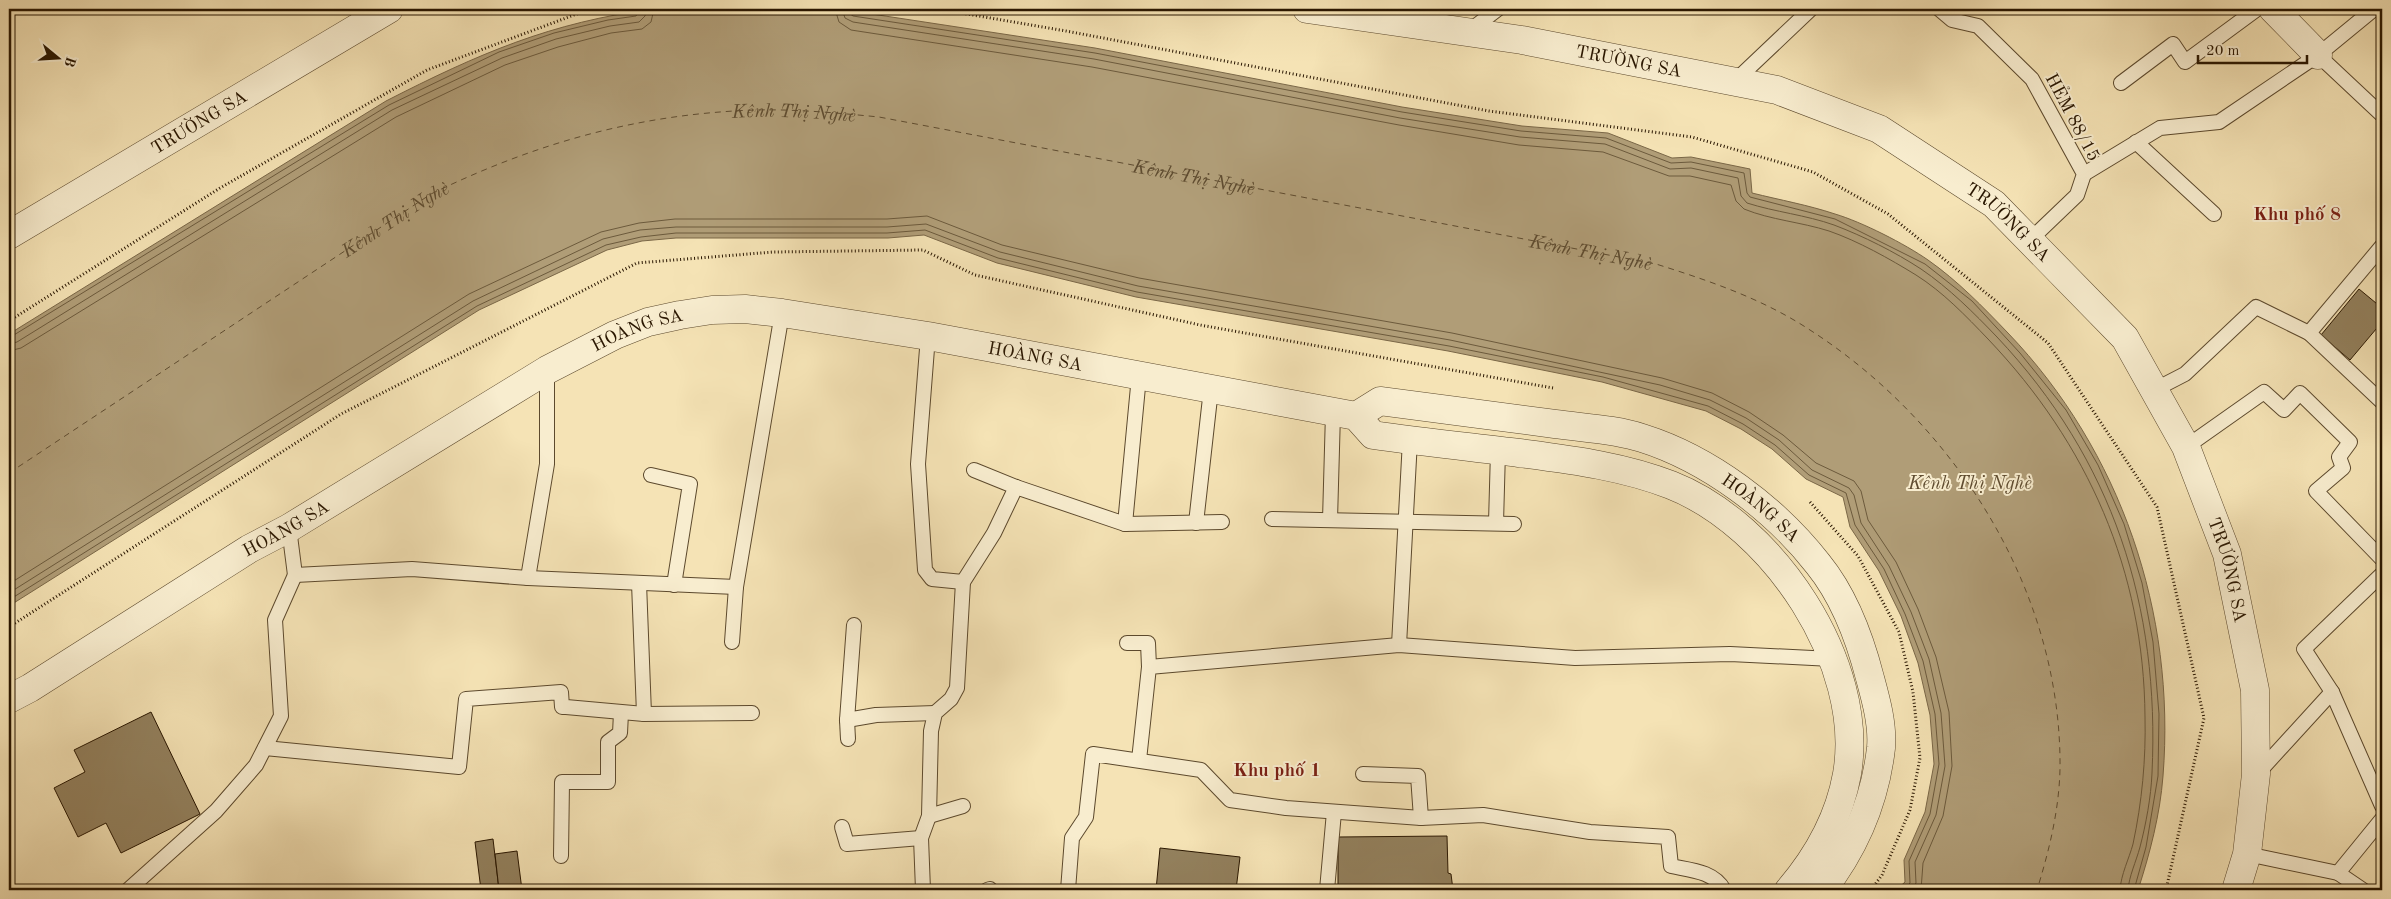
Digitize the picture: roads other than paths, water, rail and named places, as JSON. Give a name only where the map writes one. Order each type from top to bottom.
[{"type":"street","name":"TRƯỜNG SA","points":[[9,235],[389,9]]},
{"type":"street","name":"TRƯỜNG SA","points":[[1307,9],[1433,18],[1467,32],[1522,40],[1777,90],[1879,129],[1994,204],[2125,338],[2186,446],[2226,554],[2255,690],[2256,774],[2247,854],[2236,890]]},
{"type":"street","points":[[2272,9],[2318,55]]},
{"type":"street","name":"HOÀNG SA","points":[[9,699],[30,688],[249,548],[289,528],[547,370],[615,335],[656,320],[712,310],[745,309],[928,336],[1344,415],[1372,435],[1624,468],[1673,486],[1701,500],[1731,521],[1758,545],[1782,571],[1803,600],[1832,659],[1846,707],[1848,730],[1847,772],[1837,814],[1817,855],[1789,890]]},
{"type":"street","name":"HOÀNG SA","points":[[1344,415],[1380,401],[1642,437],[1694,460],[1743,492],[1781,524],[1819,564],[1846,611],[1865,658],[1878,706],[1881,746],[1873,794],[1857,835],[1838,870],[1822,890]]},
{"type":"street","points":[[1410,440],[1414,406]]},
{"type":"lane","points":[[1467,32],[1498,9]]},
{"type":"lane","points":[[1735,81],[1812,9]]},
{"type":"lane","name":"HẺM 88/15","points":[[1939,9],[1952,20],[1978,26],[2032,79],[2084,174],[2077,195],[2030,240]]},
{"type":"lane","points":[[2121,83],[2173,44],[2185,62],[2257,9]]},
{"type":"lane","points":[[2084,174],[2160,128],[2219,122],[2318,55],[2374,9]]},
{"type":"lane","points":[[2318,55],[2382,115]]},
{"type":"lane","points":[[2136,142],[2214,214]]},
{"type":"lane","points":[[2308,333],[2382,246]]},
{"type":"lane","points":[[2154,390],[2185,374],[2256,307],[2308,333],[2382,402]]},
{"type":"lane","points":[[732,642],[736,588],[782,313]]},
{"type":"lane","points":[[928,336],[918,464],[925,570],[932,579],[963,582]]},
{"type":"lane","points":[[528,578],[547,464],[547,370]]},
{"type":"lane","points":[[1125,524],[1139,376]]},
{"type":"lane","points":[[1196,523],[1211,389]]},
{"type":"lane","points":[[2186,446],[2264,392],[2284,410],[2300,393],[2350,442],[2339,457],[2343,468],[2316,491],[2382,559]]},
{"type":"lane","points":[[1330,520],[1344,415]]},
{"type":"lane","points":[[1399,645],[1410,440]]},
{"type":"lane","points":[[1496,524],[1498,451]]},
{"type":"lane","points":[[974,470],[1016,487],[1125,524],[1222,522]]},
{"type":"lane","points":[[651,475],[690,484],[674,585]]},
{"type":"lane","points":[[847,720],[876,715],[935,713],[951,700],[957,688],[963,582],[994,533],[1016,487]]},
{"type":"lane","points":[[1272,518],[1514,524]]},
{"type":"lane","points":[[128,890],[216,811],[256,765],[282,716],[275,620],[295,575],[289,528]]},
{"type":"lane","points":[[295,575],[412,569],[528,578],[736,588]]},
{"type":"lane","points":[[2382,574],[2304,649],[2332,692],[2382,806]]},
{"type":"lane","points":[[639,583],[644,714]]},
{"type":"lane","points":[[848,739],[847,720],[854,624]]},
{"type":"lane","points":[[1127,643],[1148,642],[1149,666],[1139,760]]},
{"type":"lane","points":[[1149,666],[1399,645],[1575,658],[1730,654],[1832,659]]},
{"type":"lane","points":[[265,748],[460,767],[466,699],[561,692],[562,707],[644,714],[752,713]]},
{"type":"lane","points":[[2256,774],[2332,692]]},
{"type":"lane","points":[[562,856],[562,782],[608,782],[608,742],[620,733],[621,712]]},
{"type":"lane","points":[[923,890],[920,838],[929,816],[931,731],[935,713]]},
{"type":"lane","points":[[1068,890],[1072,838],[1086,817],[1093,754],[1202,770],[1230,800],[1334,812],[1421,818],[1483,815],[1590,832],[1668,837],[1671,866],[1706,874],[1719,882],[1724,890]]},
{"type":"lane","points":[[1363,774],[1418,776],[1421,818]]},
{"type":"lane","points":[[929,816],[963,806]]},
{"type":"lane","points":[[1327,890],[1334,812]]},
{"type":"lane","points":[[2338,873],[2382,819]]},
{"type":"lane","points":[[842,827],[847,844],[920,838]]},
{"type":"lane","points":[[2247,854],[2338,873],[2363,890]]},
{"type":"water","name":"Kênh Thị Nghè","points":[[654,9],[839,9],[1095,48],[1402,107],[1522,126],[1608,133],[1672,158],[1691,157],[1750,169],[1752,193],[1815,208],[1846,218],[1908,247],[1939,268],[1970,295],[2008,333],[2048,379],[2082,429],[2110,482],[2133,538],[2149,595],[2160,655],[2165,715],[2160,805],[2138,890],[1896,890],[1905,882],[1904,860],[1925,812],[1934,764],[1930,715],[1918,663],[1901,616],[1879,571],[1850,527],[1843,497],[1806,479],[1772,449],[1741,429],[1706,411],[1602,382],[1448,351],[1136,297],[997,263],[924,235],[888,238],[676,238],[642,241],[607,250],[479,310],[9,606],[9,334],[386,101],[484,55],[548,31],[582,22]]},
{"type":"district","name":"Khu phố 8","points":[[2297,213]]},
{"type":"district","name":"Khu phố 1","points":[[1277,769]]}]
